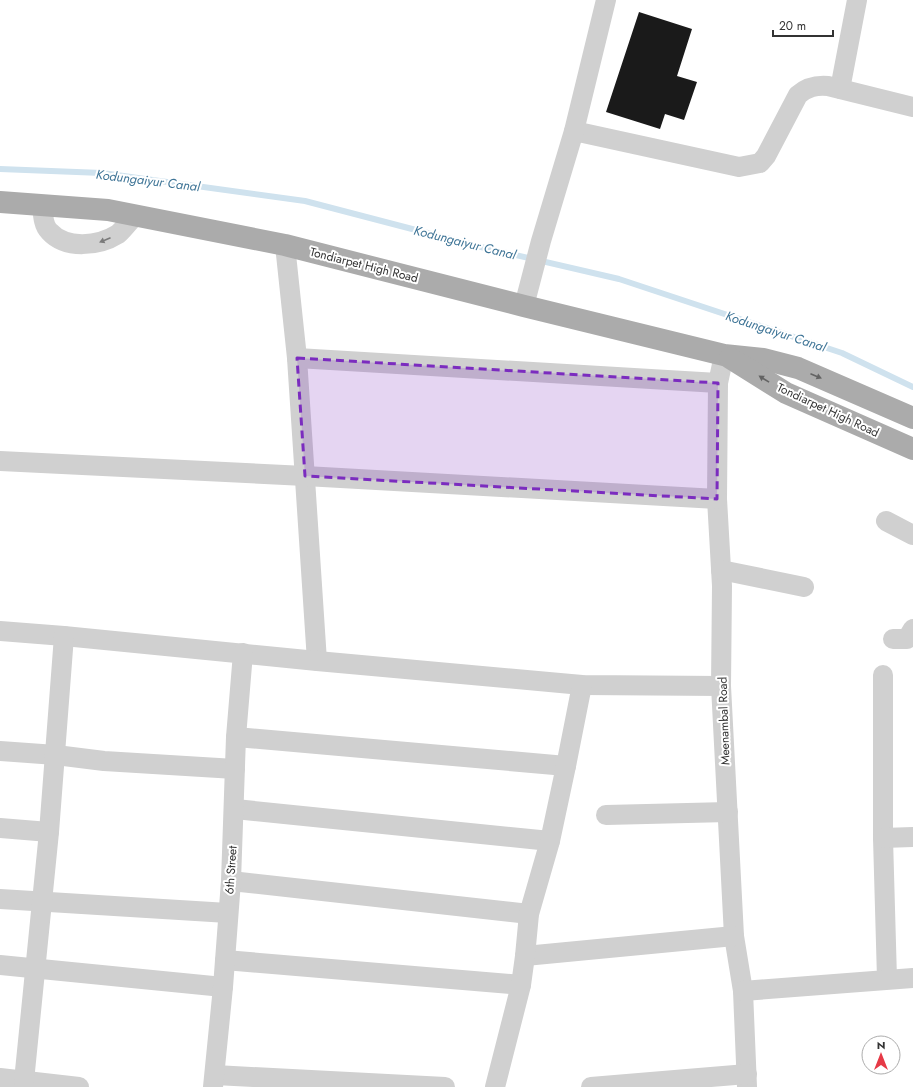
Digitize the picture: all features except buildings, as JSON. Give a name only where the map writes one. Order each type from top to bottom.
[{"type":"main road","name":"Tondiarpet High Road","points":[[0,202],[108,210],[285,245],[524,306],[724,354],[763,359],[798,368],[913,418]]},
{"type":"main road","name":"Tondiarpet High Road","points":[[724,354],[786,393],[913,449]]},
{"type":"street","points":[[524,306],[541,241],[574,131],[606,0]]},
{"type":"street","points":[[840,89],[857,0]]},
{"type":"street","points":[[574,131],[739,168],[760,163],[766,156],[798,95],[805,89],[820,85],[913,107]]},
{"type":"street","points":[[42,205],[43,220],[49,231],[62,240],[77,243],[95,244],[104,241],[119,233],[134,216]]},
{"type":"street","points":[[285,245],[297,358],[318,661]]},
{"type":"street","name":"Meenambal Road","points":[[724,354],[718,383],[717,499],[721,570],[721,686],[734,936],[743,991],[747,1081]]},
{"type":"street","points":[[297,358],[718,383]]},
{"type":"street","points":[[0,461],[717,499]]},
{"type":"street","points":[[886,521],[913,535]]},
{"type":"street","points":[[721,570],[804,587]]},
{"type":"street","points":[[893,639],[907,640],[913,629]]},
{"type":"street","points":[[0,631],[582,684],[721,686]]},
{"type":"street","points":[[24,1081],[56,755],[64,636]]},
{"type":"street","name":"6th Street","points":[[214,1081],[231,881],[235,809],[236,737],[243,653]]},
{"type":"street","points":[[883,675],[883,838],[887,979]]},
{"type":"street","points":[[495,1087],[521,985],[529,914],[550,841],[582,684]]},
{"type":"street","points":[[236,737],[566,766]]},
{"type":"street","points":[[0,751],[56,755],[104,761],[235,769]]},
{"type":"street","points":[[235,809],[550,841]]},
{"type":"street","points":[[606,815],[728,812]]},
{"type":"street","points":[[0,828],[49,832]]},
{"type":"street","points":[[883,838],[913,837]]},
{"type":"street","points":[[231,881],[529,914]]},
{"type":"street","points":[[0,899],[228,913]]},
{"type":"street","points":[[525,956],[734,936]]},
{"type":"street","points":[[225,960],[521,985]]},
{"type":"street","points":[[0,965],[223,987]]},
{"type":"street","points":[[743,991],[913,978]]},
{"type":"street","points":[[0,1078],[78,1087]]},
{"type":"street","points":[[214,1081],[445,1087]]},
{"type":"street","points":[[591,1087],[747,1081]]},
{"type":"highlighted area","points":[[297,358],[718,383],[717,499],[305,476]]},
{"type":"waterway","name":"Kodungaiyur Canal","points":[[0,169],[102,173],[305,201],[481,247],[619,279],[842,353],[913,387]]}]
